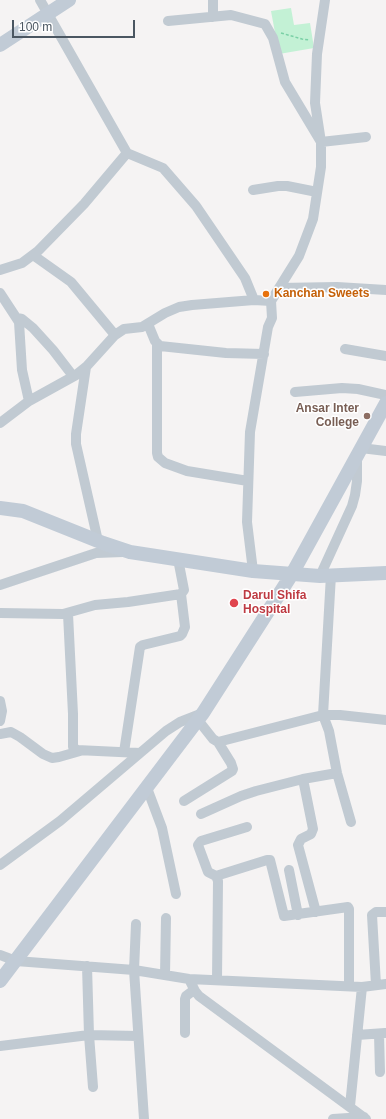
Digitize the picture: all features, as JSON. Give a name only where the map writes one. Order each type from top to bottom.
[{"type":"main road","points":[[0,45],[69,0]]},
{"type":"main road","points":[[0,981],[200,716],[292,574],[386,403]]},
{"type":"main road","points":[[0,508],[23,511],[130,552],[253,571],[325,575],[386,573]]},
{"type":"street","points":[[40,0],[127,153],[163,168],[196,206],[245,278],[254,300]]},
{"type":"street","points":[[213,0],[213,17]]},
{"type":"street","points":[[253,571],[247,522],[250,432],[268,327],[272,318],[271,301],[299,256],[313,219],[321,167],[321,142],[314,102],[317,54],[325,0]]},
{"type":"street","points":[[168,21],[231,15],[265,24],[273,38],[285,82],[321,142]]},
{"type":"street","points":[[321,142],[366,137]]},
{"type":"street","points":[[0,270],[22,263],[33,255],[84,204],[127,153]]},
{"type":"street","points":[[253,190],[287,186],[317,192]]},
{"type":"street","points":[[33,255],[71,282],[115,335]]},
{"type":"street","points":[[279,288],[337,286],[386,290]]},
{"type":"street","points":[[0,293],[17,318],[20,328],[22,370],[29,401]]},
{"type":"street","points":[[0,423],[29,401],[86,367],[115,335],[124,329],[142,327],[165,313],[179,307],[254,300],[271,301]]},
{"type":"street","points":[[17,318],[22,319],[33,328],[53,350],[73,376]]},
{"type":"street","points":[[148,324],[158,344],[158,457],[165,463],[187,471],[248,481]]},
{"type":"street","points":[[158,344],[226,353],[264,354]]},
{"type":"street","points":[[345,349],[386,356]]},
{"type":"street","points":[[86,367],[76,434],[76,444],[98,541]]},
{"type":"street","points":[[295,392],[342,388],[358,389],[386,395]]},
{"type":"street","points":[[351,822],[337,773],[329,731],[323,715],[325,575],[352,506],[357,481],[359,452],[386,451]]},
{"type":"street","points":[[0,585],[96,553],[130,552]]},
{"type":"street","points":[[124,752],[140,647],[180,636],[185,627],[181,594],[184,590],[178,559]]},
{"type":"street","points":[[0,613],[68,614],[95,605],[128,602],[181,594]]},
{"type":"street","points":[[68,614],[73,714],[72,744],[74,749],[140,753]]},
{"type":"street","points":[[0,701],[2,711],[0,721]]},
{"type":"street","points":[[218,742],[323,715],[340,715],[386,720]]},
{"type":"street","points":[[0,865],[60,821],[166,731],[180,722],[200,716],[213,739],[218,742],[233,769],[232,772],[184,801]]},
{"type":"street","points":[[0,734],[11,732],[20,736],[47,757],[59,757],[80,750]]},
{"type":"street","points":[[201,814],[241,796],[303,779],[337,773]]},
{"type":"street","points":[[303,779],[313,829],[311,834],[301,839],[298,845],[316,912]]},
{"type":"street","points":[[147,788],[162,828],[176,894]]},
{"type":"street","points":[[217,980],[218,880],[216,876],[208,872],[198,844],[201,841],[247,827]]},
{"type":"street","points":[[216,876],[270,860],[283,914],[286,917],[350,908],[349,986]]},
{"type":"street","points":[[289,870],[298,915]]},
{"type":"street","points":[[0,955],[16,961],[134,970],[189,979],[362,987],[381,985],[372,915],[376,912],[386,912]]},
{"type":"street","points":[[165,975],[166,918]]},
{"type":"street","points":[[136,924],[134,970],[144,1119]]},
{"type":"street","points":[[87,966],[89,1035],[93,1087]]},
{"type":"street","points":[[189,979],[194,990],[199,996],[365,1118]]},
{"type":"street","points":[[350,1106],[362,987]]},
{"type":"street","points":[[185,1033],[185,999],[186,996],[194,990]]},
{"type":"street","points":[[357,1035],[383,1034],[380,1072]]},
{"type":"street","points":[[0,1046],[89,1035],[138,1036]]},
{"type":"street","points":[[333,1119],[365,1118]]},
{"type":"path","points":[[269,30],[302,39],[319,40]]},
{"type":"green space","points":[[291,8],[294,25],[310,23],[314,48],[279,54],[271,11]]},
{"type":"place","name":"Kanchan Sweets","points":[[266,294]]},
{"type":"place","name":"Ansar Inter College","points":[[367,416]]},
{"type":"place","name":"Darul Shifa Hospital","points":[[234,603]]}]
